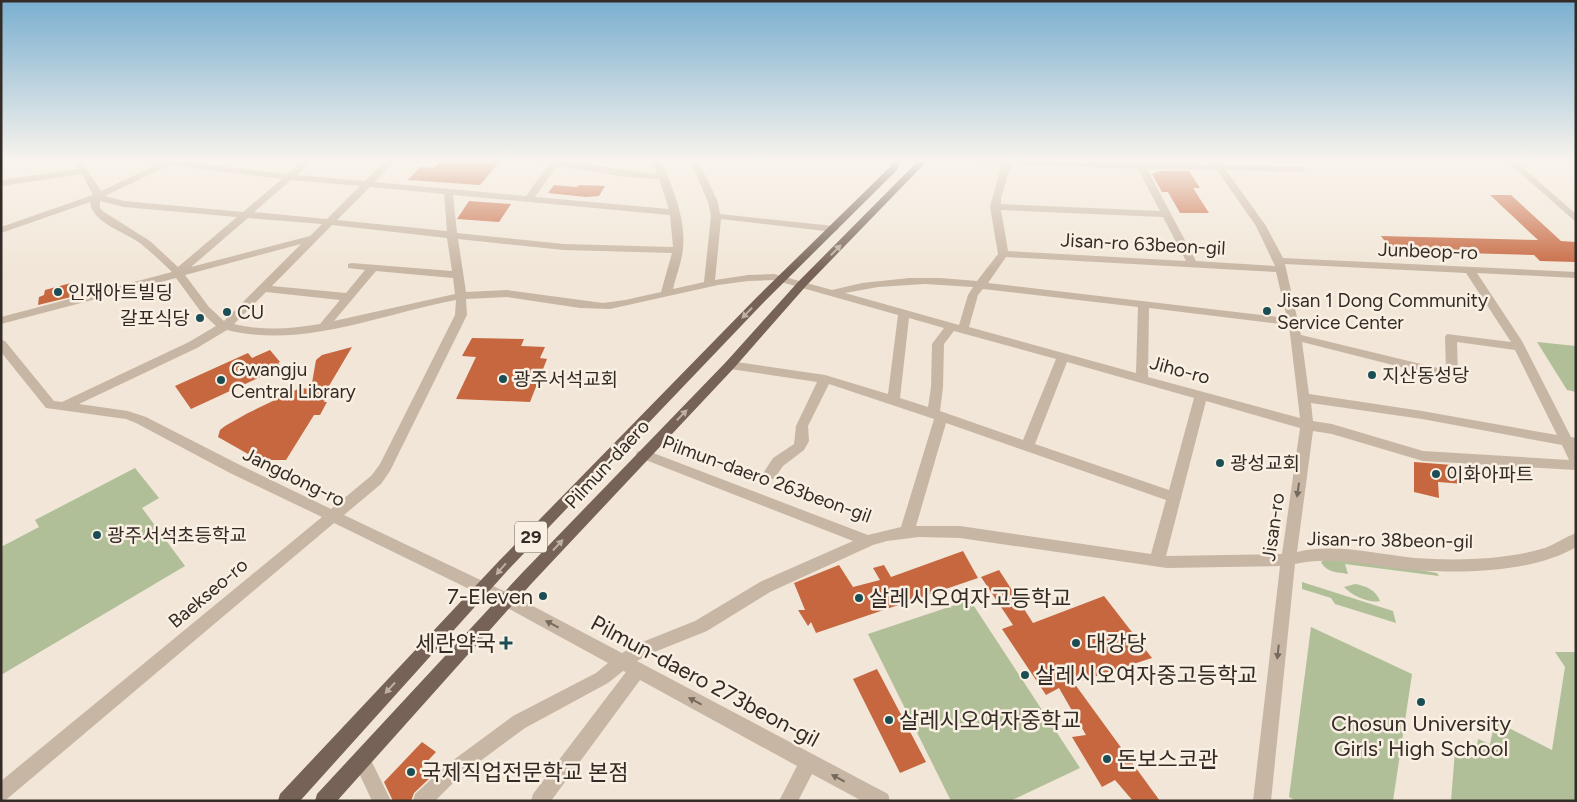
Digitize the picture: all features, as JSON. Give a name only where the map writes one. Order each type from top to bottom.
[{"type":"main road","name":"Pilmun-daero","points":[[287,801],[483,589],[781,278],[865,197]]},
{"type":"main road","name":"Pilmun-daero","points":[[324,801],[506,600],[643,454],[730,365],[802,284],[887,197]]},
{"type":"street","points":[[1,230],[94,197]]},
{"type":"street","points":[[97,197],[94,202],[96,209],[106,218],[144,241],[178,273],[214,320],[225,326]]},
{"type":"street","points":[[102,197],[118,203],[330,222],[578,248],[678,250]]},
{"type":"street","points":[[178,273],[264,197]]},
{"type":"street","points":[[1,344],[50,405],[61,408],[193,344],[225,326],[355,197]]},
{"type":"street","name":"Baekseo-ro","points":[[1,793],[331,516],[367,489],[385,468],[459,322],[462,310],[449,197]]},
{"type":"street","points":[[523,197],[674,212]]},
{"type":"street","points":[[666,294],[678,250],[674,212],[670,197]]},
{"type":"street","points":[[709,285],[708,276],[715,246],[716,216],[711,197]]},
{"type":"street","points":[[907,532],[937,415],[938,344],[957,328],[973,295],[1003,254],[996,197]]},
{"type":"street","points":[[1157,197],[1193,265]]},
{"type":"street","name":"Jisan-ro","points":[[1241,197],[1261,226],[1280,265],[1294,322],[1307,425],[1288,560],[1262,801]]},
{"type":"street","points":[[1552,197],[1576,219]]},
{"type":"street","points":[[996,207],[1166,214]]},
{"type":"street","points":[[716,216],[834,229]]},
{"type":"street","points":[[1,321],[316,237]]},
{"type":"street","name":"Jisan-ro 63beon-gil","points":[[1003,254],[1193,265],[1280,265]]},
{"type":"street","name":"Junbeop-ro","points":[[1280,265],[1576,275]]},
{"type":"street","points":[[352,266],[458,275]]},
{"type":"street","points":[[324,326],[373,268]]},
{"type":"street","points":[[1469,270],[1519,347],[1571,442],[1576,460]]},
{"type":"street","name":"Jiho-ro","points":[[225,326],[246,330],[276,332],[324,326],[461,296],[512,294],[580,305],[621,305],[709,285],[757,277],[781,278],[1142,380],[1307,425],[1332,429],[1423,456],[1576,465]]},
{"type":"street","points":[[833,293],[854,287],[935,280],[1294,322]]},
{"type":"street","points":[[262,288],[348,297]]},
{"type":"street","points":[[1142,380],[1144,305]]},
{"type":"street","points":[[893,400],[904,313]]},
{"type":"street","points":[[1296,337],[1452,376],[1451,337],[1519,347]]},
{"type":"street","points":[[1027,447],[1063,358]]},
{"type":"street","points":[[730,365],[825,379],[893,400],[1172,497]]},
{"type":"street","points":[[768,475],[778,462],[799,447],[802,441],[802,426],[825,379]]},
{"type":"street","points":[[1157,560],[1172,497],[1201,395]]},
{"type":"street","points":[[1305,398],[1422,415],[1571,442]]},
{"type":"street","name":"Jangdong-ro","points":[[61,408],[83,408],[141,420],[331,516],[506,600]]},
{"type":"street","name":"Pilmun-daero 263beon-gil","points":[[643,454],[868,541],[907,532],[960,532],[1157,560],[1288,560]]},
{"type":"street","name":"Jisan-ro 38beon-gil","points":[[1288,560],[1308,554],[1343,554],[1433,564],[1525,559],[1543,556],[1569,545],[1576,539]]},
{"type":"street","points":[[422,801],[454,770],[519,722],[602,678],[621,662],[646,648],[701,626],[765,587],[868,541]]},
{"type":"street","name":"Pilmun-daero 273beon-gil","points":[[506,600],[881,801]]},
{"type":"street","points":[[540,801],[636,670]]},
{"type":"street","points":[[362,760],[382,801]]},
{"type":"street","points":[[788,801],[809,762]]},
{"type":"green space","points":[[1537,342],[1576,346],[1576,392],[1567,390]]},
{"type":"green space","points":[[135,468],[159,498],[142,508],[185,566],[1,675],[1,547],[39,527],[35,520]]},
{"type":"green space","points":[[1324,560],[1362,560],[1437,573],[1439,576],[1345,564],[1348,574],[1329,570],[1321,562]]},
{"type":"green space","points":[[1302,582],[1393,611],[1396,623],[1335,604],[1331,598],[1302,589]]},
{"type":"green space","points":[[1355,584],[1370,589],[1380,601],[1376,602],[1361,598],[1344,587]]},
{"type":"green space","points":[[970,600],[1080,768],[1010,801],[951,801],[868,634]]},
{"type":"green space","points":[[1311,627],[1412,674],[1393,801],[1296,801],[1289,797]]},
{"type":"green space","points":[[1555,652],[1576,652],[1576,801],[1451,801],[1455,751],[1475,758],[1478,739],[1490,744],[1495,721],[1552,750],[1565,667]]},
{"type":"building","points":[[1171,197],[1199,197],[1209,213],[1180,213]]},
{"type":"building","points":[[1493,197],[1514,197],[1561,241],[1576,242],[1576,262],[1540,261],[1534,255],[1392,251],[1381,236],[1538,240]]},
{"type":"building","points":[[469,201],[511,204],[499,222],[457,219]]},
{"type":"building","name":"인재아트빌딩","points":[[71,283],[71,297],[38,305],[39,297],[44,295],[45,290]]},
{"type":"building","name":"광주서석교회","points":[[472,338],[524,339],[521,346],[545,347],[540,358],[547,359],[530,402],[456,399],[476,357],[462,356]]},
{"type":"building","points":[[352,347],[326,391],[330,392],[324,402],[327,402],[320,415],[314,415],[286,460],[266,460],[252,452],[248,454],[218,437],[220,430],[225,426],[248,413],[300,388],[311,389],[316,360],[322,355]]},
{"type":"building","name":"Gwangju Central Library","points":[[270,350],[280,362],[278,363],[280,365],[265,372],[267,374],[191,409],[175,386],[248,353],[252,358]]},
{"type":"building","name":"이화아파트","points":[[1414,462],[1452,465],[1464,484],[1438,482],[1439,498],[1414,492]]},
{"type":"building","name":"살레시오여자고등학교","points":[[963,551],[978,578],[816,633],[811,622],[808,626],[798,610],[805,610],[794,583],[839,565],[853,587],[880,580],[873,568],[884,565],[891,577]]},
{"type":"building","name":"대강당","points":[[999,570],[1033,623],[1104,596],[1152,658],[1074,683],[1160,801],[1133,801],[1115,780],[1102,787],[1072,737],[1086,735],[1059,688],[1046,695],[1002,629],[1013,625],[981,577]]},
{"type":"building","name":"살레시오여자중학교","points":[[877,669],[926,762],[900,773],[853,679]]},
{"type":"building","name":"국제직업전문학교 본점","points":[[422,742],[436,752],[422,767],[433,775],[414,793],[411,801],[393,801],[384,782]]},
{"type":"place","name":"인재아트빌딩","points":[[58,292]]},
{"type":"place","name":"Jisan 1 Dong Community Service Center","points":[[1267,311]]},
{"type":"place","name":"CU","points":[[227,312]]},
{"type":"place","name":"갈포식당","points":[[200,318]]},
{"type":"place","name":"지산동성당","points":[[1372,375]]},
{"type":"place","name":"광주서석교회","points":[[503,379]]},
{"type":"place","name":"Gwangju Central Library","points":[[221,380]]},
{"type":"place","name":"광성교회","points":[[1220,463]]},
{"type":"place","name":"이화아파트","points":[[1436,474]]},
{"type":"place","name":"광주서석초등학교","points":[[97,535]]},
{"type":"place","name":"7-Eleven","points":[[543,596]]},
{"type":"place","name":"살레시오여자고등학교","points":[[859,598]]},
{"type":"place","name":"세란약국","points":[[506,643]]},
{"type":"place","name":"대강당","points":[[1076,643]]},
{"type":"place","name":"살레시오여자중고등학교","points":[[1025,675]]},
{"type":"place","name":"Chosun University Girls' High School","points":[[1421,702]]},
{"type":"place","name":"살레시오여자중학교","points":[[889,720]]},
{"type":"place","name":"돈보스코관","points":[[1107,759]]},
{"type":"place","name":"국제직업전문학교 본점","points":[[411,772]]}]
